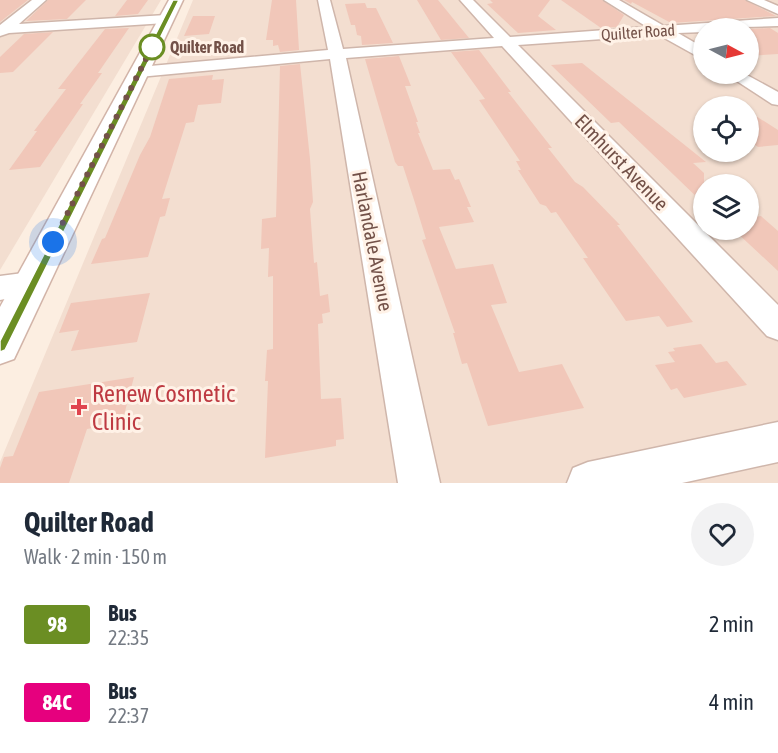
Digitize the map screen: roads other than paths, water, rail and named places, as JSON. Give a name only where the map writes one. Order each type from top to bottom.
[{"type":"main road","points":[[0,346],[16,286],[139,72],[176,0]]},
{"type":"street","points":[[2,30],[40,0]]},
{"type":"street","name":"Harlandale Avenue","points":[[324,0],[337,54],[419,483]]},
{"type":"street","name":"Elmhurst Avenue","points":[[466,0],[778,326]]},
{"type":"street","points":[[609,0],[693,49]]},
{"type":"street","points":[[753,0],[778,10]]},
{"type":"street","points":[[2,30],[166,19]]},
{"type":"street","name":"Quilter Road","points":[[139,72],[337,54],[778,22]]},
{"type":"street","points":[[751,84],[778,100]]},
{"type":"street","points":[[588,483],[778,442]]},
{"type":"place","name":"Quilter Road","points":[[152,47]]},
{"type":"place","name":"Renew Cosmetic Clinic","points":[[79,407]]}]
